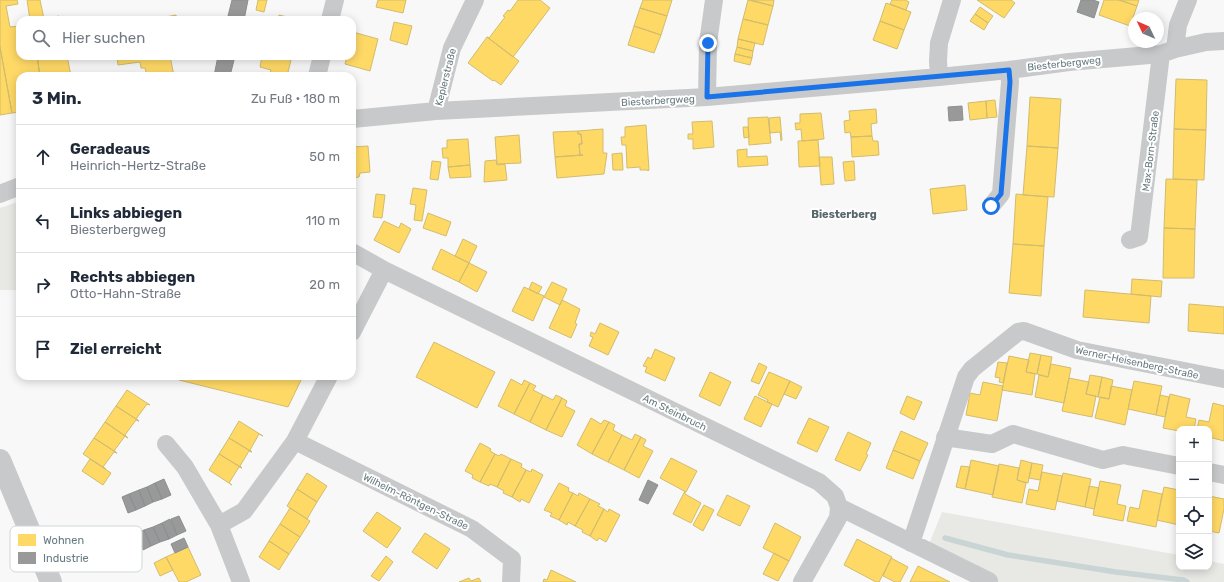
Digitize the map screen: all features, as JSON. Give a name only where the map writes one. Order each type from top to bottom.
[{"type":"street","points":[[331,16],[335,0]]},
{"type":"street","name":"Keplerstraße","points":[[436,112],[452,48],[475,0]]},
{"type":"street","points":[[707,97],[708,43],[714,0]]},
{"type":"street","points":[[939,77],[939,43],[952,0]]},
{"type":"street","points":[[1168,51],[1188,0]]},
{"type":"street","name":"Biesterbergweg","points":[[356,119],[436,112],[707,97],[939,77],[1168,51],[1206,42],[1224,41]]},
{"type":"street","name":"Max-Born-Straße","points":[[1130,240],[1139,237],[1168,51]]},
{"type":"street","points":[[319,72],[321,60]]},
{"type":"street","points":[[991,206],[1001,194],[1010,82],[1009,70]]},
{"type":"street","points":[[0,194],[16,188]]},
{"type":"street","name":"Am Steinbruch","points":[[356,254],[384,270],[819,482],[836,496],[839,507]]},
{"type":"street","points":[[356,324],[384,270]]},
{"type":"street","name":"Werner-Heisenberg-Straße","points":[[911,543],[966,377],[972,369],[1018,332],[1024,331],[1077,350],[1224,379]]},
{"type":"street","points":[[220,525],[244,511],[295,441],[327,380]]},
{"type":"street","points":[[945,437],[992,444],[1013,434],[1104,460],[1123,455],[1176,465]]},
{"type":"street","name":"Wilhelm-Röntgen-Straße","points":[[295,441],[472,529],[512,559],[512,582]]},
{"type":"street","points":[[166,444],[185,468],[220,525],[241,582]]},
{"type":"street","points":[[0,460],[28,526]]},
{"type":"street","points":[[1212,473],[1224,475]]},
{"type":"street","points":[[802,582],[838,518],[839,507],[989,581]]},
{"type":"street","points":[[47,572],[51,582]]},
{"type":"shaded area","points":[[16,202],[16,290],[0,290],[0,208]]},
{"type":"shaded area","points":[[942,512],[1176,554],[1176,570],[1212,570],[1212,562],[1224,564],[1224,582],[975,582],[925,554]]},
{"type":"building: Wohnen","points":[[0,0],[17,0],[18,4],[6,6],[10,27],[16,26],[16,60],[38,60],[39,72],[16,72],[16,112],[12,113],[0,47]]},
{"type":"building: Wohnen","points":[[27,0],[40,0],[43,16],[29,16]]},
{"type":"building: Wohnen","points":[[258,0],[267,0],[264,12],[256,10]]},
{"type":"building: Wohnen","points":[[378,0],[406,0],[403,13],[376,7]]},
{"type":"building: Wohnen","points":[[518,0],[540,0],[550,8],[513,57],[487,37],[489,38],[505,17],[503,16],[508,10],[510,11]]},
{"type":"building: Wohnen","points":[[643,0],[672,0],[667,16],[640,8]]},
{"type":"building: Wohnen","points":[[748,0],[773,6],[768,25],[743,19]]},
{"type":"building: Wohnen","points":[[751,0],[774,0],[773,6]]},
{"type":"building: Wohnen","points":[[892,0],[905,0],[909,2],[906,10],[890,4]]},
{"type":"building: Wohnen","points":[[977,0],[1011,0],[1015,3],[1004,18]]},
{"type":"building: Wohnen","points":[[1104,0],[1119,0],[1137,6],[1135,12],[1128,12],[1128,25],[1099,15]]},
{"type":"building: Wohnen","points":[[1119,0],[1139,0],[1137,6]]},
{"type":"building: Wohnen","points":[[886,3],[911,12],[904,30],[880,21]]},
{"type":"building: Wohnen","points":[[980,7],[993,16],[988,23],[975,14]]},
{"type":"building: Wohnen","points":[[640,8],[667,16],[661,35],[634,26]]},
{"type":"building: Wohnen","points":[[975,14],[988,23],[984,30],[970,21]]},
{"type":"building: Wohnen","points":[[743,19],[768,25],[763,45],[738,39]]},
{"type":"building: Wohnen","points":[[880,21],[904,30],[897,49],[873,40]]},
{"type":"building: Wohnen","points":[[394,22],[412,26],[407,45],[390,40]]},
{"type":"building: Wohnen","points":[[634,26],[661,35],[654,53],[628,45]]},
{"type":"building: Wohnen","points":[[356,33],[378,39],[370,71],[345,64],[346,60],[356,60]]},
{"type":"building: Wohnen","points":[[487,37],[519,61],[501,85],[468,63]]},
{"type":"building: Wohnen","points":[[738,39],[755,43],[753,51],[737,47]]},
{"type":"building: Wohnen","points":[[0,47],[12,113],[0,115]]},
{"type":"building: Wohnen","points":[[737,47],[753,51],[752,58],[735,54]]},
{"type":"building: Wohnen","points":[[735,54],[752,58],[750,65],[734,61]]},
{"type":"building: Wohnen","points":[[38,60],[68,60],[70,72],[39,72]]},
{"type":"building: Wohnen","points":[[117,60],[171,60],[173,72],[146,72],[145,68],[141,68],[140,62],[118,65]]},
{"type":"building: Wohnen","points":[[261,60],[291,60],[288,72],[270,72],[271,70],[260,67]]},
{"type":"building: Wohnen","points":[[1176,79],[1207,80],[1206,130],[1174,129]]},
{"type":"building: Wohnen","points":[[1030,97],[1061,99],[1058,148],[1027,146]]},
{"type":"building: Wohnen","points":[[995,100],[997,117],[987,118],[986,101]]},
{"type":"building: Wohnen","points":[[986,101],[987,118],[970,120],[968,103]]},
{"type":"building: Wohnen","points":[[876,109],[877,123],[871,124],[872,136],[851,137],[850,132],[845,133],[844,121],[850,120],[849,111]]},
{"type":"building: Wohnen","points":[[821,113],[824,139],[802,141],[801,129],[796,130],[795,123],[800,123],[800,114]]},
{"type":"building: Wohnen","points":[[768,117],[771,143],[749,145],[748,118]]},
{"type":"building: Wohnen","points":[[780,117],[781,141],[780,132],[770,133],[769,118]]},
{"type":"building: Wohnen","points":[[712,121],[714,147],[693,149],[693,139],[688,139],[688,134],[693,134],[692,122]]},
{"type":"building: Wohnen","points":[[646,125],[649,170],[640,170],[640,167],[627,168],[626,145],[622,145],[621,137],[625,137],[625,127]]},
{"type":"building: Wohnen","points":[[743,127],[748,127],[749,137],[744,138]]},
{"type":"building: Wohnen","points":[[603,129],[603,153],[607,153],[604,174],[557,178],[555,157],[583,155],[580,155],[579,144],[582,144],[581,134],[578,134],[578,131]]},
{"type":"building: Wohnen","points":[[1174,129],[1206,130],[1204,180],[1173,179]]},
{"type":"building: Wohnen","points":[[578,131],[578,134],[581,134],[582,144],[579,144],[580,155],[583,155],[555,157],[553,132]]},
{"type":"building: Wohnen","points":[[519,135],[521,163],[497,164],[495,137]]},
{"type":"building: Wohnen","points":[[872,136],[873,141],[878,141],[879,155],[852,157],[851,137]]},
{"type":"building: Wohnen","points":[[468,139],[470,165],[448,167],[448,158],[443,158],[442,148],[447,148],[447,140]]},
{"type":"building: Wohnen","points":[[818,140],[820,166],[799,167],[798,141]]},
{"type":"building: Wohnen","points":[[368,146],[370,172],[360,173],[359,177],[356,177],[356,147]]},
{"type":"building: Wohnen","points":[[1027,146],[1058,148],[1054,197],[1023,195]]},
{"type":"building: Wohnen","points":[[747,149],[747,157],[767,156],[768,165],[738,167],[737,150]]},
{"type":"building: Wohnen","points":[[622,153],[623,170],[613,170],[612,154]]},
{"type":"building: Wohnen","points":[[819,157],[832,157],[834,184],[821,185]]},
{"type":"building: Wohnen","points":[[496,160],[497,165],[505,164],[507,180],[484,182],[485,161]]},
{"type":"building: Wohnen","points":[[432,161],[441,162],[438,180],[430,179]]},
{"type":"building: Wohnen","points":[[854,161],[855,180],[845,181],[843,162]]},
{"type":"building: Wohnen","points":[[470,165],[471,177],[450,178],[448,167]]},
{"type":"building: Wohnen","points":[[1166,179],[1197,180],[1195,229],[1164,228]]},
{"type":"building: Wohnen","points":[[965,185],[967,210],[933,214],[930,189]]},
{"type":"building: Wohnen","points":[[413,188],[427,190],[422,221],[414,220],[416,205],[410,204]]},
{"type":"building: Wohnen","points":[[376,194],[385,195],[382,218],[373,217]]},
{"type":"building: Wohnen","points":[[1016,194],[1048,197],[1044,246],[1013,244]]},
{"type":"building: Wohnen","points":[[428,213],[451,222],[446,236],[423,228]]},
{"type":"building: Wohnen","points":[[384,221],[399,228],[401,223],[411,229],[399,253],[374,240]]},
{"type":"building: Wohnen","points":[[1164,228],[1195,229],[1194,278],[1163,278]]},
{"type":"building: Wohnen","points":[[463,239],[477,246],[469,263],[455,256]]},
{"type":"building: Wohnen","points":[[1013,244],[1044,246],[1041,296],[1009,293]]},
{"type":"building: Wohnen","points":[[441,249],[469,263],[459,282],[432,269]]},
{"type":"building: Wohnen","points":[[469,263],[487,272],[477,292],[459,282]]},
{"type":"building: Wohnen","points":[[1132,279],[1162,281],[1161,297],[1131,294]]},
{"type":"building: Wohnen","points":[[532,282],[542,287],[538,294],[529,289]]},
{"type":"building: Wohnen","points":[[552,282],[567,289],[560,305],[544,297]]},
{"type":"building: Wohnen","points":[[524,287],[544,296],[533,321],[512,311]]},
{"type":"building: Wohnen","points":[[1085,290],[1151,296],[1149,323],[1083,317]]},
{"type":"building: Wohnen","points":[[562,300],[580,309],[575,323],[577,324],[571,338],[549,328]]},
{"type":"building: Wohnen","points":[[1189,304],[1224,307],[1224,334],[1188,331]]},
{"type":"building: Wohnen","points":[[600,323],[619,332],[608,355],[589,346],[593,337],[590,336],[591,332],[595,334]]},
{"type":"building: Wohnen","points":[[434,342],[495,372],[477,408],[416,377]]},
{"type":"building: Wohnen","points":[[655,349],[675,358],[665,381],[645,372],[647,367],[643,366],[648,357],[651,359]]},
{"type":"building: Wohnen","points":[[1030,353],[1041,355],[1037,374],[1026,372]]},
{"type":"building: Wohnen","points":[[1041,355],[1052,357],[1048,377],[1037,374]]},
{"type":"building: Wohnen","points":[[1009,356],[1029,360],[1026,372],[1035,374],[1032,395],[1002,390]]},
{"type":"building: Wohnen","points":[[998,362],[1007,363],[1003,383],[999,382],[1000,378],[995,377]]},
{"type":"building: Wohnen","points":[[759,363],[767,367],[759,384],[751,381]]},
{"type":"building: Wohnen","points":[[1051,364],[1071,368],[1064,403],[1035,397],[1039,375],[1048,377]]},
{"type":"building: Wohnen","points":[[710,372],[731,382],[720,406],[699,396]]},
{"type":"building: Wohnen","points":[[769,372],[790,381],[778,407],[767,402],[768,400],[758,395]]},
{"type":"building: Wohnen","points":[[1090,375],[1102,377],[1098,397],[1086,394]]},
{"type":"building: Wohnen","points":[[1102,377],[1113,380],[1109,399],[1098,397]]},
{"type":"building: Wohnen","points":[[1069,378],[1089,382],[1086,394],[1096,396],[1092,417],[1062,411]]},
{"type":"building: Wohnen","points":[[511,379],[522,385],[524,380],[530,383],[514,414],[498,406]]},
{"type":"building: Wohnen","points":[[179,380],[301,380],[288,407]]},
{"type":"building: Wohnen","points":[[790,381],[802,387],[796,399],[784,394]]},
{"type":"building: Wohnen","points":[[1134,381],[1162,386],[1156,415],[1128,409]]},
{"type":"building: Wohnen","points":[[983,382],[1003,386],[997,421],[966,415],[970,393],[980,395]]},
{"type":"building: Wohnen","points":[[530,383],[536,386],[533,390],[543,395],[530,422],[514,414]]},
{"type":"building: Wohnen","points":[[1111,386],[1132,390],[1125,425],[1095,418],[1100,397],[1109,399]]},
{"type":"building: Wohnen","points":[[127,390],[150,405],[147,404],[136,419],[139,421],[116,406]]},
{"type":"building: Wohnen","points":[[1170,394],[1190,399],[1186,417],[1196,419],[1195,426],[1176,426],[1176,430],[1163,428]]},
{"type":"building: Wohnen","points":[[543,395],[553,400],[556,395],[562,398],[546,430],[530,422]]},
{"type":"building: Wohnen","points":[[1160,395],[1169,397],[1165,417],[1156,415]]},
{"type":"building: Wohnen","points":[[755,396],[772,404],[761,427],[744,419]]},
{"type":"building: Wohnen","points":[[907,396],[922,402],[914,420],[900,413]]},
{"type":"building: Wohnen","points":[[562,398],[567,401],[565,406],[575,411],[562,437],[546,430]]},
{"type":"building: Wohnen","points":[[1213,403],[1224,406],[1224,441],[1212,438],[1212,426],[1198,426],[1199,420],[1209,422]]},
{"type":"building: Wohnen","points":[[116,406],[139,421],[136,420],[125,435],[128,438],[105,422]]},
{"type":"building: Wohnen","points":[[591,418],[601,424],[604,420],[609,422],[592,454],[577,445]]},
{"type":"building: Wohnen","points":[[809,418],[829,427],[817,452],[797,443]]},
{"type":"building: Wohnen","points":[[239,421],[263,436],[259,434],[250,450],[252,452],[229,438]]},
{"type":"building: Wohnen","points":[[105,422],[128,438],[125,436],[114,451],[117,453],[94,438]]},
{"type":"building: Wohnen","points":[[609,422],[615,425],[613,430],[622,435],[608,462],[592,454]]},
{"type":"building: Wohnen","points":[[901,431],[928,443],[920,461],[893,450]]},
{"type":"building: Wohnen","points":[[848,432],[871,443],[866,454],[868,455],[860,471],[835,460]]},
{"type":"building: Wohnen","points":[[635,434],[641,437],[624,470],[608,462],[622,435],[632,440]]},
{"type":"building: Wohnen","points":[[641,437],[646,440],[643,446],[653,451],[639,478],[624,470]]},
{"type":"building: Wohnen","points":[[94,438],[117,453],[114,452],[103,467],[106,469],[83,454]]},
{"type":"building: Wohnen","points":[[229,438],[252,452],[249,451],[240,466],[242,468],[219,454]]},
{"type":"building: Wohnen","points":[[480,443],[491,449],[490,451],[495,454],[480,482],[472,478],[473,475],[465,471]]},
{"type":"building: Wohnen","points":[[893,450],[920,461],[913,479],[886,468]]},
{"type":"building: Wohnen","points":[[219,454],[242,468],[239,467],[229,483],[232,485],[209,470]]},
{"type":"building: Wohnen","points":[[495,454],[499,456],[501,454],[511,459],[497,487],[490,484],[489,486],[480,482]]},
{"type":"building: Wohnen","points":[[671,458],[697,471],[686,492],[660,478]]},
{"type":"building: Wohnen","points":[[90,459],[111,473],[103,485],[82,471]]},
{"type":"building: Wohnen","points":[[511,459],[522,464],[521,467],[526,470],[512,497],[503,493],[504,491],[497,487]]},
{"type":"building: Wohnen","points":[[971,460],[999,466],[993,495],[965,489]]},
{"type":"building: Wohnen","points":[[1021,460],[1032,463],[1028,483],[1017,480]]},
{"type":"building: Wohnen","points":[[1032,463],[1043,465],[1040,480],[1029,478]]},
{"type":"building: Wohnen","points":[[999,464],[1019,468],[1017,480],[1026,483],[1022,503],[992,497]]},
{"type":"building: Wohnen","points":[[961,466],[970,467],[965,489],[956,487]]},
{"type":"building: Wohnen","points":[[532,469],[543,475],[529,503],[521,499],[520,502],[512,497],[526,470],[531,472]]},
{"type":"building: Wohnen","points":[[1042,472],[1062,476],[1055,510],[1026,504],[1029,489],[1038,491]]},
{"type":"building: Wohnen","points":[[307,473],[327,486],[317,502],[297,489]]},
{"type":"building: Wohnen","points":[[1063,473],[1091,479],[1085,507],[1057,501]]},
{"type":"building: Wohnen","points":[[1100,481],[1121,485],[1117,504],[1126,506],[1123,521],[1093,515]]},
{"type":"building: Wohnen","points":[[559,483],[569,488],[568,491],[573,493],[559,520],[550,516],[552,513],[544,510]]},
{"type":"building: Wohnen","points":[[1089,486],[1099,488],[1094,509],[1085,507]]},
{"type":"building: Wohnen","points":[[1164,487],[1176,489],[1176,524],[1157,520]]},
{"type":"building: Wohnen","points":[[297,489],[317,502],[307,519],[287,506]]},
{"type":"building: Wohnen","points":[[1143,490],[1162,494],[1156,527],[1127,521],[1130,507],[1139,509]]},
{"type":"building: Wohnen","points":[[685,491],[685,494],[701,503],[691,523],[673,514]]},
{"type":"building: Wohnen","points":[[573,493],[578,496],[579,493],[590,499],[575,526],[568,522],[567,525],[559,520]]},
{"type":"building: Wohnen","points":[[727,495],[750,506],[740,526],[717,515]]},
{"type":"building: Wohnen","points":[[1212,497],[1224,499],[1224,509],[1219,533],[1212,532]]},
{"type":"building: Wohnen","points":[[590,499],[600,504],[598,506],[604,509],[590,536],[575,526]]},
{"type":"building: Wohnen","points":[[704,505],[714,510],[703,531],[693,525]]},
{"type":"building: Wohnen","points":[[290,508],[310,521],[300,537],[280,524]]},
{"type":"building: Wohnen","points":[[604,509],[608,512],[609,509],[620,515],[606,542],[599,538],[597,541],[590,536]]},
{"type":"building: Wohnen","points":[[377,512],[401,528],[387,548],[363,531]]},
{"type":"building: Wohnen","points":[[775,523],[801,537],[789,561],[763,548]]},
{"type":"building: Wohnen","points":[[280,524],[300,537],[289,554],[269,541]]},
{"type":"building: Wohnen","points":[[425,533],[450,549],[437,569],[412,552]]},
{"type":"building: Wohnen","points":[[857,539],[892,557],[879,582],[876,582],[844,565]]},
{"type":"building: Wohnen","points":[[269,541],[289,554],[279,570],[259,557]]},
{"type":"building: Wohnen","points":[[188,547],[201,575],[186,582],[179,582],[166,557]]},
{"type":"building: Wohnen","points":[[774,553],[789,561],[778,581],[763,574]]},
{"type":"building: Wohnen","points":[[386,556],[393,562],[379,581],[371,576]]},
{"type":"building: Wohnen","points":[[166,557],[173,570],[160,576],[154,563]]},
{"type":"building: Wohnen","points":[[891,558],[908,567],[900,582],[895,582],[883,576]]},
{"type":"building: Wohnen","points":[[918,566],[950,582],[910,582]]},
{"type":"building: Wohnen","points":[[551,570],[576,582],[543,582],[544,579],[547,580]]},
{"type":"building: Wohnen","points":[[469,578],[471,581],[479,578],[481,582],[459,582]]},
{"type":"building: Industrie","points":[[232,0],[248,0],[245,16],[228,16]]},
{"type":"building: Industrie","points":[[1081,0],[1093,0],[1099,2],[1094,18],[1077,12]]},
{"type":"building: Industrie","points":[[217,60],[234,60],[231,72],[215,72]]},
{"type":"building: Industrie","points":[[962,106],[963,120],[949,121],[948,107]]},
{"type":"building: Industrie","points":[[164,479],[171,495],[162,499],[155,483]]},
{"type":"building: Industrie","points":[[648,480],[658,485],[648,504],[639,500]]},
{"type":"building: Industrie","points":[[155,483],[162,499],[153,502],[147,487]]},
{"type":"building: Industrie","points":[[147,487],[153,502],[145,506],[139,490]]},
{"type":"building: Industrie","points":[[139,490],[145,506],[136,510],[129,494]]},
{"type":"building: Industrie","points":[[129,494],[136,510],[128,513],[122,497]]},
{"type":"building: Industrie","points":[[179,516],[186,531],[177,535],[171,519]]},
{"type":"building: Industrie","points":[[170,519],[177,535],[169,539],[162,523]]},
{"type":"building: Industrie","points":[[162,523],[169,539],[160,542],[153,527]]},
{"type":"building: Industrie","points":[[153,527],[160,542],[151,546],[144,530]]},
{"type":"building: Industrie","points":[[144,530],[151,546],[143,550],[142,548],[142,531]]},
{"type":"building: Industrie","points":[[184,538],[188,547],[175,553],[171,544]]},
{"type":"waterway","points":[[945,538],[1008,555],[1116,572],[1183,580],[1187,582]]},
{"type":"district","name":"Biesterberg","points":[[844,214]]},
{"type":"route","points":[[708,43],[707,97],[1009,70],[1010,82],[1001,194],[991,206]]}]
